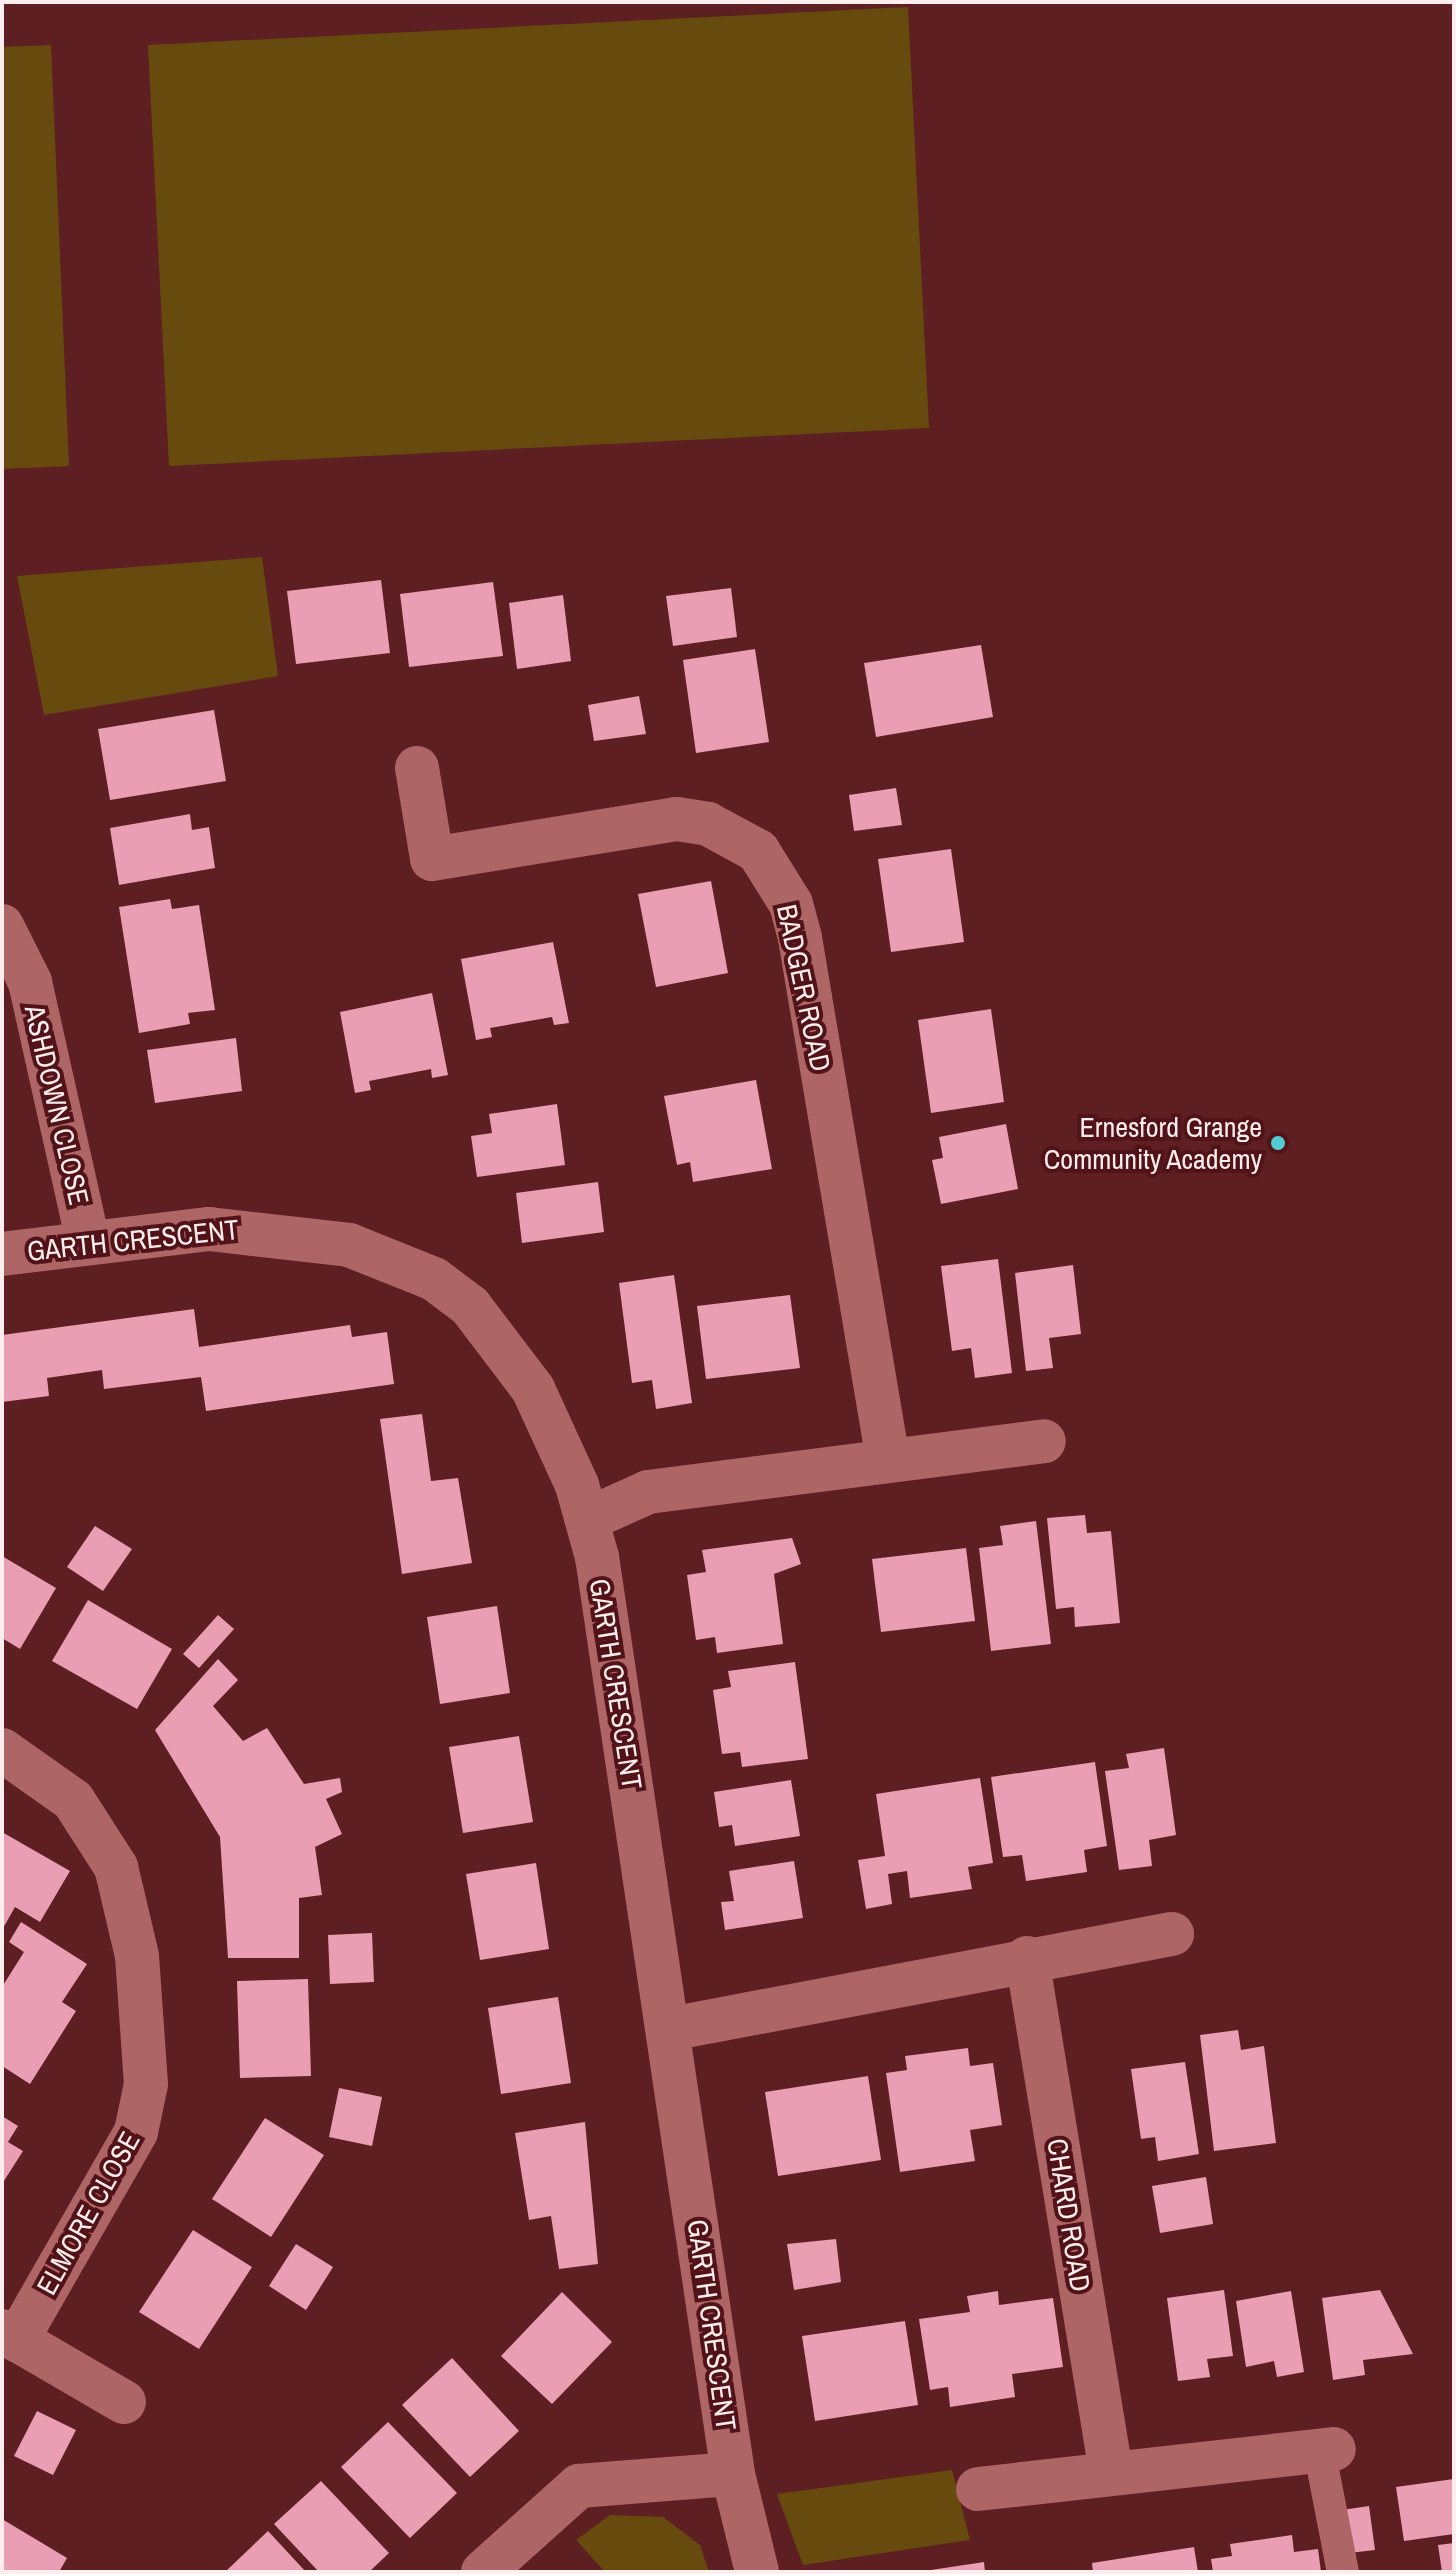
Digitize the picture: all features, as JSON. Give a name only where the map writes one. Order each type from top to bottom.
[{"type":"street","name":"BADGER ROAD","points":[[417,768],[432,859],[677,819],[708,824],[758,851],[791,904],[800,938],[888,1460]]},
{"type":"street","name":"ASHDOWN CLOSE","points":[[2,926],[30,982],[88,1242]]},
{"type":"street","name":"GARTH CRESCENT","points":[[2,1254],[88,1242],[256,1229],[349,1245],[434,1279],[506,1344],[559,1443],[588,1519],[670,2029],[733,2474],[757,2572]]},
{"type":"street","points":[[588,1519],[648,1492],[1044,1441]]},
{"type":"street","name":"ELMORE CLOSE","points":[[2,1750],[73,1800],[116,1867],[137,1956],[146,2084],[136,2132],[10,2336],[124,2402]]},
{"type":"street","points":[[670,2029],[1027,1958],[1172,1934]]},
{"type":"street","name":"CHARD ROAD","points":[[1027,1958],[1111,2472]]},
{"type":"street","points":[[978,2489],[1327,2449]]},
{"type":"street","points":[[483,2572],[579,2486],[733,2474]]},
{"type":"lane","points":[[1327,2449],[1343,2572]]},
{"type":"shaded area","points":[[908,7],[929,428],[169,466],[148,45]]},
{"type":"shaded area","points":[[51,45],[69,466],[2,469],[2,47]]},
{"type":"shaded area","points":[[262,557],[278,676],[44,715],[17,576]]},
{"type":"shaded area","points":[[952,2470],[970,2540],[803,2565],[777,2494]]},
{"type":"shaded area","points":[[610,2515],[663,2517],[700,2545],[709,2572],[605,2572],[576,2540]]},
{"type":"building","points":[[381,580],[390,653],[296,664],[287,591]]},
{"type":"building","points":[[493,582],[503,656],[409,667],[400,594]]},
{"type":"building","points":[[731,588],[737,637],[673,646],[666,596]]},
{"type":"building","points":[[563,595],[571,661],[517,669],[509,603]]},
{"type":"building","points":[[981,645],[993,717],[876,737],[864,663]]},
{"type":"building","points":[[755,649],[769,742],[696,753],[683,660]]},
{"type":"building","points":[[639,696],[646,734],[594,741],[588,705]]},
{"type":"building","points":[[214,710],[226,781],[110,800],[98,729]]},
{"type":"building","points":[[896,788],[902,825],[854,831],[849,795]]},
{"type":"building","points":[[190,814],[192,830],[209,827],[215,868],[119,885],[110,828]]},
{"type":"building","points":[[951,849],[964,942],[891,952],[878,859]]},
{"type":"building","points":[[711,881],[728,973],[656,987],[638,894]]},
{"type":"building","points":[[170,899],[172,909],[199,905],[215,1010],[188,1013],[190,1024],[139,1033],[119,907]]},
{"type":"building","points":[[553,942],[569,1023],[554,1025],[552,1017],[490,1028],[492,1037],[476,1040],[461,959]]},
{"type":"building","points":[[432,993],[448,1075],[432,1078],[431,1069],[369,1081],[371,1090],[355,1093],[340,1012]]},
{"type":"building","points":[[991,1009],[1004,1102],[931,1113],[918,1020]]},
{"type":"building","points":[[236,1038],[242,1091],[155,1103],[147,1050]]},
{"type":"building","points":[[756,1080],[772,1169],[693,1182],[690,1162],[677,1165],[664,1096]]},
{"type":"building","points":[[557,1104],[565,1165],[477,1177],[471,1136],[492,1133],[489,1114]]},
{"type":"building","points":[[1006,1124],[1018,1189],[941,1204],[932,1160],[943,1158],[939,1137]]},
{"type":"building","points":[[598,1182],[604,1232],[522,1243],[516,1193]]},
{"type":"building","points":[[998,1259],[1012,1373],[975,1378],[971,1348],[952,1351],[941,1266]]},
{"type":"building","points":[[1073,1265],[1081,1334],[1049,1338],[1053,1368],[1026,1371],[1015,1273]]},
{"type":"building","points":[[674,1275],[692,1403],[656,1409],[652,1380],[632,1383],[619,1283]]},
{"type":"building","points":[[790,1295],[800,1368],[706,1379],[697,1306]]},
{"type":"building","points":[[194,1309],[199,1347],[350,1325],[352,1337],[387,1332],[394,1384],[206,1411],[201,1377],[104,1389],[102,1370],[47,1378],[49,1396],[2,1402],[2,1335]]},
{"type":"building","points":[[422,1414],[431,1481],[458,1478],[472,1563],[402,1574],[380,1419]]},
{"type":"building","points":[[1085,1515],[1087,1533],[1111,1531],[1120,1623],[1075,1627],[1074,1607],[1056,1609],[1047,1518]]},
{"type":"building","points":[[1036,1521],[1051,1644],[991,1651],[979,1548],[1003,1545],[1000,1526]]},
{"type":"building","points":[[95,1526],[132,1549],[103,1591],[67,1567]]},
{"type":"building","points":[[792,1538],[801,1564],[774,1574],[783,1644],[717,1653],[715,1637],[696,1640],[687,1575],[706,1572],[702,1550]]},
{"type":"building","points":[[966,1548],[975,1621],[881,1632],[872,1559]]},
{"type":"building","points":[[2,1556],[56,1588],[20,1649],[2,1638]]},
{"type":"building","points":[[88,1600],[172,1649],[137,1709],[52,1661]]},
{"type":"building","points":[[497,1606],[510,1693],[440,1704],[427,1617]]},
{"type":"building","points":[[218,1615],[234,1629],[199,1668],[183,1654]]},
{"type":"building","points":[[218,1659],[238,1680],[213,1706],[243,1741],[267,1728],[304,1784],[340,1778],[342,1792],[326,1799],[342,1834],[315,1847],[322,1895],[299,1898],[299,1958],[228,1958],[220,1837],[155,1730]]},
{"type":"building","points":[[795,1662],[808,1759],[742,1767],[740,1752],[722,1754],[713,1690],[731,1687],[728,1671]]},
{"type":"building","points":[[519,1736],[533,1822],[463,1833],[449,1747]]},
{"type":"building","points":[[1164,1748],[1176,1835],[1149,1840],[1152,1866],[1119,1870],[1105,1771],[1129,1768],[1126,1754]]},
{"type":"building","points":[[1095,1762],[1107,1846],[1084,1850],[1087,1872],[1026,1881],[1022,1855],[1003,1857],[991,1777]]},
{"type":"building","points":[[980,1778],[993,1863],[968,1867],[972,1889],[910,1898],[907,1871],[888,1874],[892,1904],[866,1909],[858,1860],[885,1856],[876,1794]]},
{"type":"building","points":[[791,1780],[800,1836],[735,1846],[732,1825],[719,1827],[714,1792]]},
{"type":"building","points":[[2,1832],[70,1871],[40,1922],[15,1907],[2,1930]]},
{"type":"building","points":[[794,1861],[803,1918],[725,1930],[721,1902],[734,1901],[729,1871]]},
{"type":"building","points":[[536,1863],[549,1949],[480,1960],[466,1874]]},
{"type":"building","points":[[21,1922],[87,1964],[62,2002],[76,2011],[30,2084],[2,2066],[2,1987],[24,1952],[9,1942]]},
{"type":"building","points":[[372,1933],[374,1982],[330,1984],[328,1935]]},
{"type":"building","points":[[308,1979],[311,2076],[240,2078],[237,1981]]},
{"type":"building","points":[[558,1997],[571,2083],[501,2094],[488,2008]]},
{"type":"building","points":[[1238,2030],[1241,2050],[1264,2046],[1276,2143],[1214,2151],[1200,2035]]},
{"type":"building","points":[[968,2048],[970,2066],[993,2063],[1002,2125],[970,2130],[975,2161],[900,2172],[886,2073],[907,2070],[905,2056]]},
{"type":"building","points":[[1185,2062],[1199,2154],[1158,2161],[1155,2137],[1141,2139],[1131,2069]]},
{"type":"building","points":[[868,2076],[881,2160],[778,2176],[765,2092]]},
{"type":"building","points":[[339,2088],[382,2097],[372,2146],[329,2137]]},
{"type":"building","points":[[2,2116],[18,2126],[8,2142],[23,2151],[2,2184]]},
{"type":"building","points":[[265,2118],[324,2155],[271,2237],[212,2199]]},
{"type":"building","points":[[585,2122],[598,2264],[559,2269],[551,2216],[529,2220],[515,2133]]},
{"type":"building","points":[[1206,2177],[1213,2224],[1160,2233],[1152,2186]]},
{"type":"building","points":[[193,2230],[252,2267],[199,2349],[139,2312]]},
{"type":"building","points":[[836,2239],[841,2282],[794,2290],[787,2244]]},
{"type":"building","points":[[296,2244],[333,2267],[306,2310],[269,2286]]},
{"type":"building","points":[[1224,2290],[1233,2356],[1207,2359],[1210,2377],[1178,2381],[1167,2298]]},
{"type":"building","points":[[1380,2290],[1413,2354],[1363,2360],[1365,2375],[1333,2380],[1322,2298]]},
{"type":"building","points":[[998,2291],[999,2305],[1053,2298],[1063,2367],[1012,2374],[1015,2397],[950,2407],[948,2387],[930,2390],[919,2319],[970,2312],[967,2296]]},
{"type":"building","points":[[1291,2291],[1304,2372],[1277,2377],[1274,2361],[1246,2367],[1236,2301]]},
{"type":"building","points":[[562,2292],[612,2342],[552,2404],[501,2356]]},
{"type":"building","points":[[905,2321],[918,2405],[815,2421],[802,2336]]},
{"type":"building","points":[[452,2358],[519,2431],[470,2477],[402,2405]]},
{"type":"building","points":[[37,2411],[76,2430],[53,2475],[14,2456]]},
{"type":"building","points":[[388,2422],[457,2493],[410,2538],[341,2467]]},
{"type":"building","points":[[1454,2479],[1454,2534],[1404,2541],[1396,2487]]},
{"type":"building","points":[[321,2481],[389,2553],[369,2572],[319,2572],[274,2524]]},
{"type":"building","points":[[1369,2506],[1375,2550],[1349,2553],[1342,2510]]},
{"type":"building","points":[[2,2519],[67,2558],[59,2572],[2,2572]]},
{"type":"building","points":[[268,2531],[306,2572],[225,2572]]},
{"type":"building","points":[[1292,2535],[1294,2552],[1318,2549],[1321,2572],[1213,2572],[1211,2559],[1232,2556],[1230,2544]]},
{"type":"building","points":[[1454,2543],[1454,2572],[1442,2572],[1438,2545]]},
{"type":"building","points":[[1194,2547],[1198,2572],[1093,2572],[1092,2563]]},
{"type":"building","points":[[984,2562],[985,2572],[931,2572],[931,2570]]},
{"type":"place","name":"Ernesford Grange Community Academy","points":[[1278,1143]]}]
